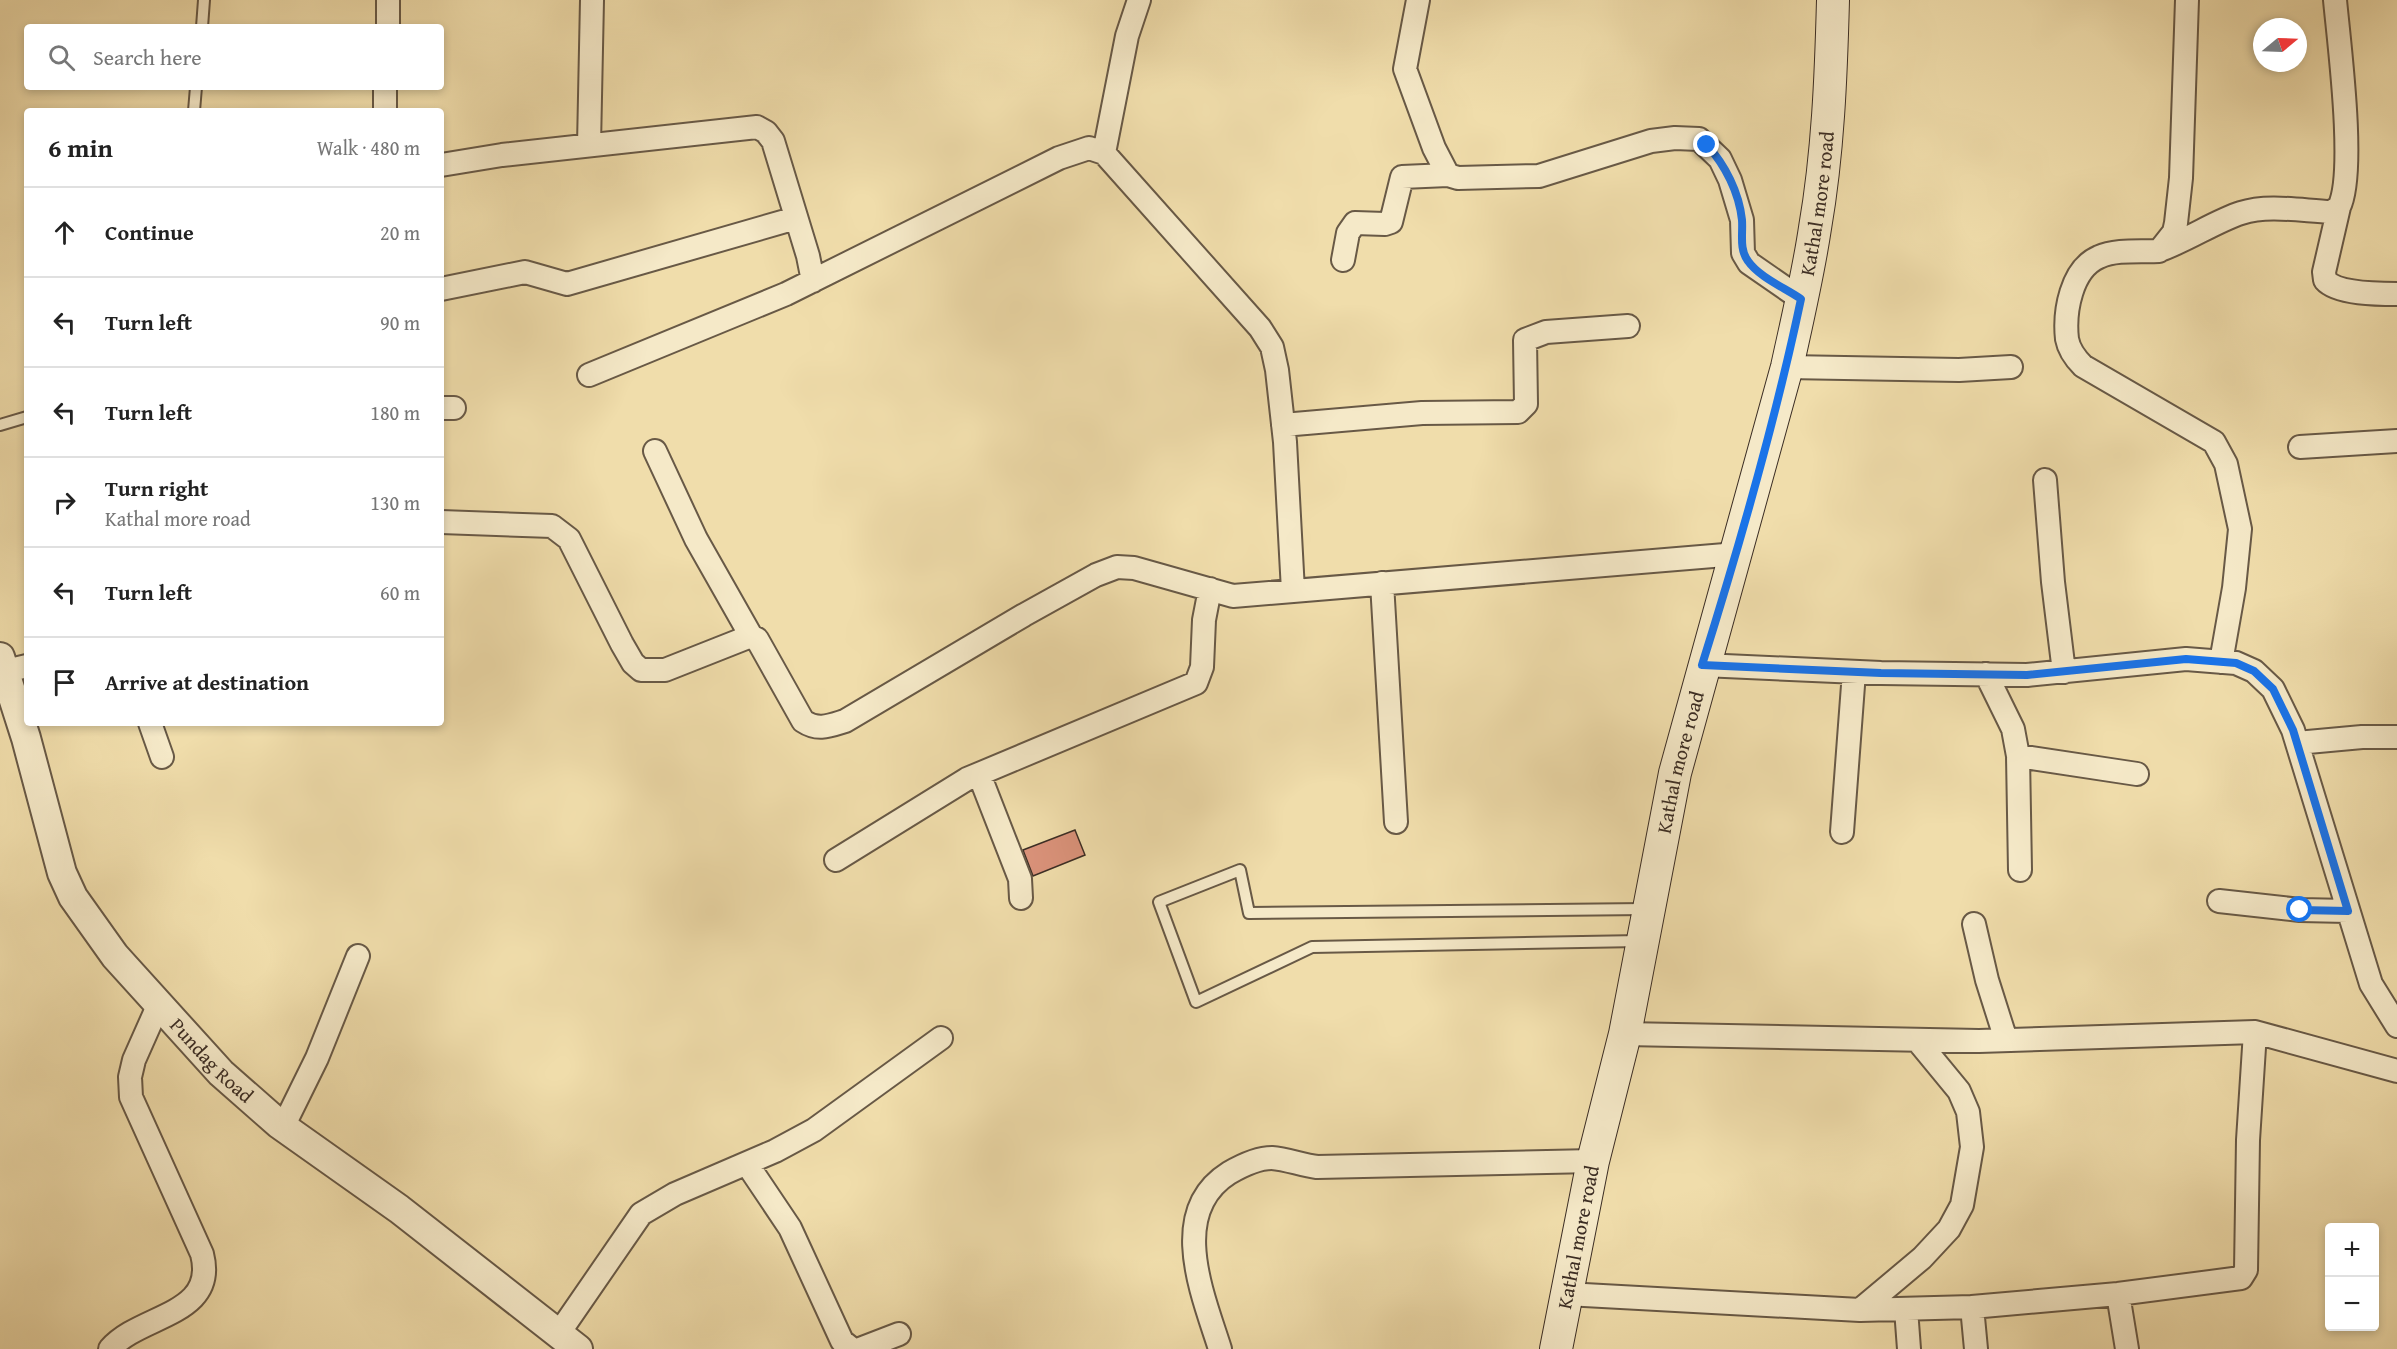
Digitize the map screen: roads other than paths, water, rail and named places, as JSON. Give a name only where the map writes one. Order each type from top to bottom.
[{"type":"main road","name":"Kathal more road","points":[[1556,1349],[1593,1161],[1625,1034],[1675,773],[1702,665],[1737,554],[1787,367],[1801,299],[1815,227],[1831,76],[1833,0]]},
{"type":"street","points":[[388,0],[388,24]]},
{"type":"street","points":[[589,145],[592,0]]},
{"type":"street","points":[[1104,153],[1127,36],[1138,0]]},
{"type":"street","points":[[1418,0],[1405,69],[1438,158],[1448,175]]},
{"type":"street","points":[[2159,251],[2174,232],[2176,223],[2181,178],[2187,0]]},
{"type":"street","points":[[2334,0],[2345,130],[2345,185],[2324,272],[2325,280],[2337,287],[2376,294],[2397,294]]},
{"type":"street","points":[[385,90],[385,108]]},
{"type":"street","points":[[444,165],[589,145],[757,127],[766,132],[773,141],[813,281]]},
{"type":"street","points":[[1343,260],[1348,233],[1355,223],[1385,224],[1392,222],[1402,177],[1539,176],[1651,141],[1675,138],[1699,139],[1720,159],[1730,180],[1740,212],[1743,253],[1749,263],[1801,299]]},
{"type":"street","points":[[589,375],[786,294],[1049,162],[1089,148],[1104,153],[1260,328],[1272,347],[1283,425],[1293,591]]},
{"type":"street","points":[[2221,662],[2234,588],[2240,529],[2235,495],[2221,450],[2214,442],[2083,366],[2074,357],[2067,340],[2068,308],[2072,292],[2087,265],[2098,257],[2159,251],[2243,212],[2261,209],[2331,212],[2339,207]]},
{"type":"street","points":[[444,288],[525,272],[567,284],[796,218]]},
{"type":"street","points":[[1283,425],[1422,413],[1518,412],[1526,404],[1525,340],[1545,332],[1628,326]]},
{"type":"street","points":[[1787,367],[1959,370],[2011,367]]},
{"type":"street","points":[[2300,447],[2397,441]]},
{"type":"street","points":[[655,452],[696,539],[751,636],[757,639],[803,721],[812,727],[821,728],[845,721],[1034,609],[1096,575],[1116,567],[1134,568],[1233,596],[1737,554]]},
{"type":"street","points":[[2045,480],[2053,582],[2064,672]]},
{"type":"street","points":[[444,522],[542,525],[552,526],[564,533],[622,644],[633,663],[641,670],[665,670],[751,636]]},
{"type":"street","points":[[1382,583],[1396,822]]},
{"type":"street","points":[[836,860],[979,774],[1196,683],[1202,667],[1204,620],[1210,590]]},
{"type":"street","points":[[1702,665],[1854,672],[1986,674],[2064,672],[2186,659],[2236,663],[2254,671],[2273,689],[2297,743],[2371,984],[2397,1026]]},
{"type":"street","name":"Pundag Road","points":[[11,664],[24,717]]},
{"type":"street","points":[[1842,832],[1854,672]]},
{"type":"street","points":[[1986,674],[2013,729],[2019,756],[2020,870]]},
{"type":"street","name":"Pundag Road","points":[[26,726],[62,873],[73,897],[158,1006],[221,1072],[283,1127],[399,1209],[569,1341]]},
{"type":"street","points":[[151,726],[162,757]]},
{"type":"street","points":[[2297,743],[2362,737],[2397,737]]},
{"type":"street","points":[[2019,756],[2137,774]]},
{"type":"street","points":[[979,774],[1020,879],[1021,898]]},
{"type":"street","points":[[2219,901],[2300,910],[2348,911]]},
{"type":"street","points":[[1974,924],[1987,980],[2006,1040]]},
{"type":"street","points":[[283,1127],[318,1058],[358,956]]},
{"type":"street","points":[[110,1349],[125,1335],[183,1307],[200,1290],[204,1275],[202,1254],[141,1121],[130,1087],[134,1060],[158,1006]]},
{"type":"street","points":[[1566,1294],[1860,1310],[1906,1309],[1972,1307],[2118,1294],[2241,1278],[2246,1270],[2247,1140],[2255,1032]]},
{"type":"street","points":[[1625,1034],[2006,1040],[2255,1032],[2397,1071]]},
{"type":"street","points":[[569,1341],[641,1214],[675,1194],[747,1164],[814,1130],[941,1038]]},
{"type":"street","points":[[1860,1310],[1922,1258],[1949,1229],[1962,1205],[1972,1147],[1968,1112],[1959,1090],[1917,1040]]},
{"type":"street","points":[[1220,1349],[1197,1279],[1194,1255],[1195,1228],[1206,1193],[1217,1181],[1242,1166],[1273,1158],[1317,1167],[1593,1161]]},
{"type":"street","points":[[747,1164],[790,1228],[842,1341],[852,1349]]},
{"type":"street","points":[[2118,1294],[2127,1349]]},
{"type":"street","points":[[1972,1307],[1976,1349]]},
{"type":"street","points":[[1906,1309],[1909,1349]]},
{"type":"street","points":[[860,1349],[899,1334]]},
{"type":"lane","points":[[202,24],[204,0]]},
{"type":"lane","points":[[194,108],[196,90]]},
{"type":"lane","points":[[0,425],[24,418]]},
{"type":"lane","points":[[1643,941],[1312,947],[1196,1002],[1159,902],[1240,870],[1249,913],[1650,909]]}]
